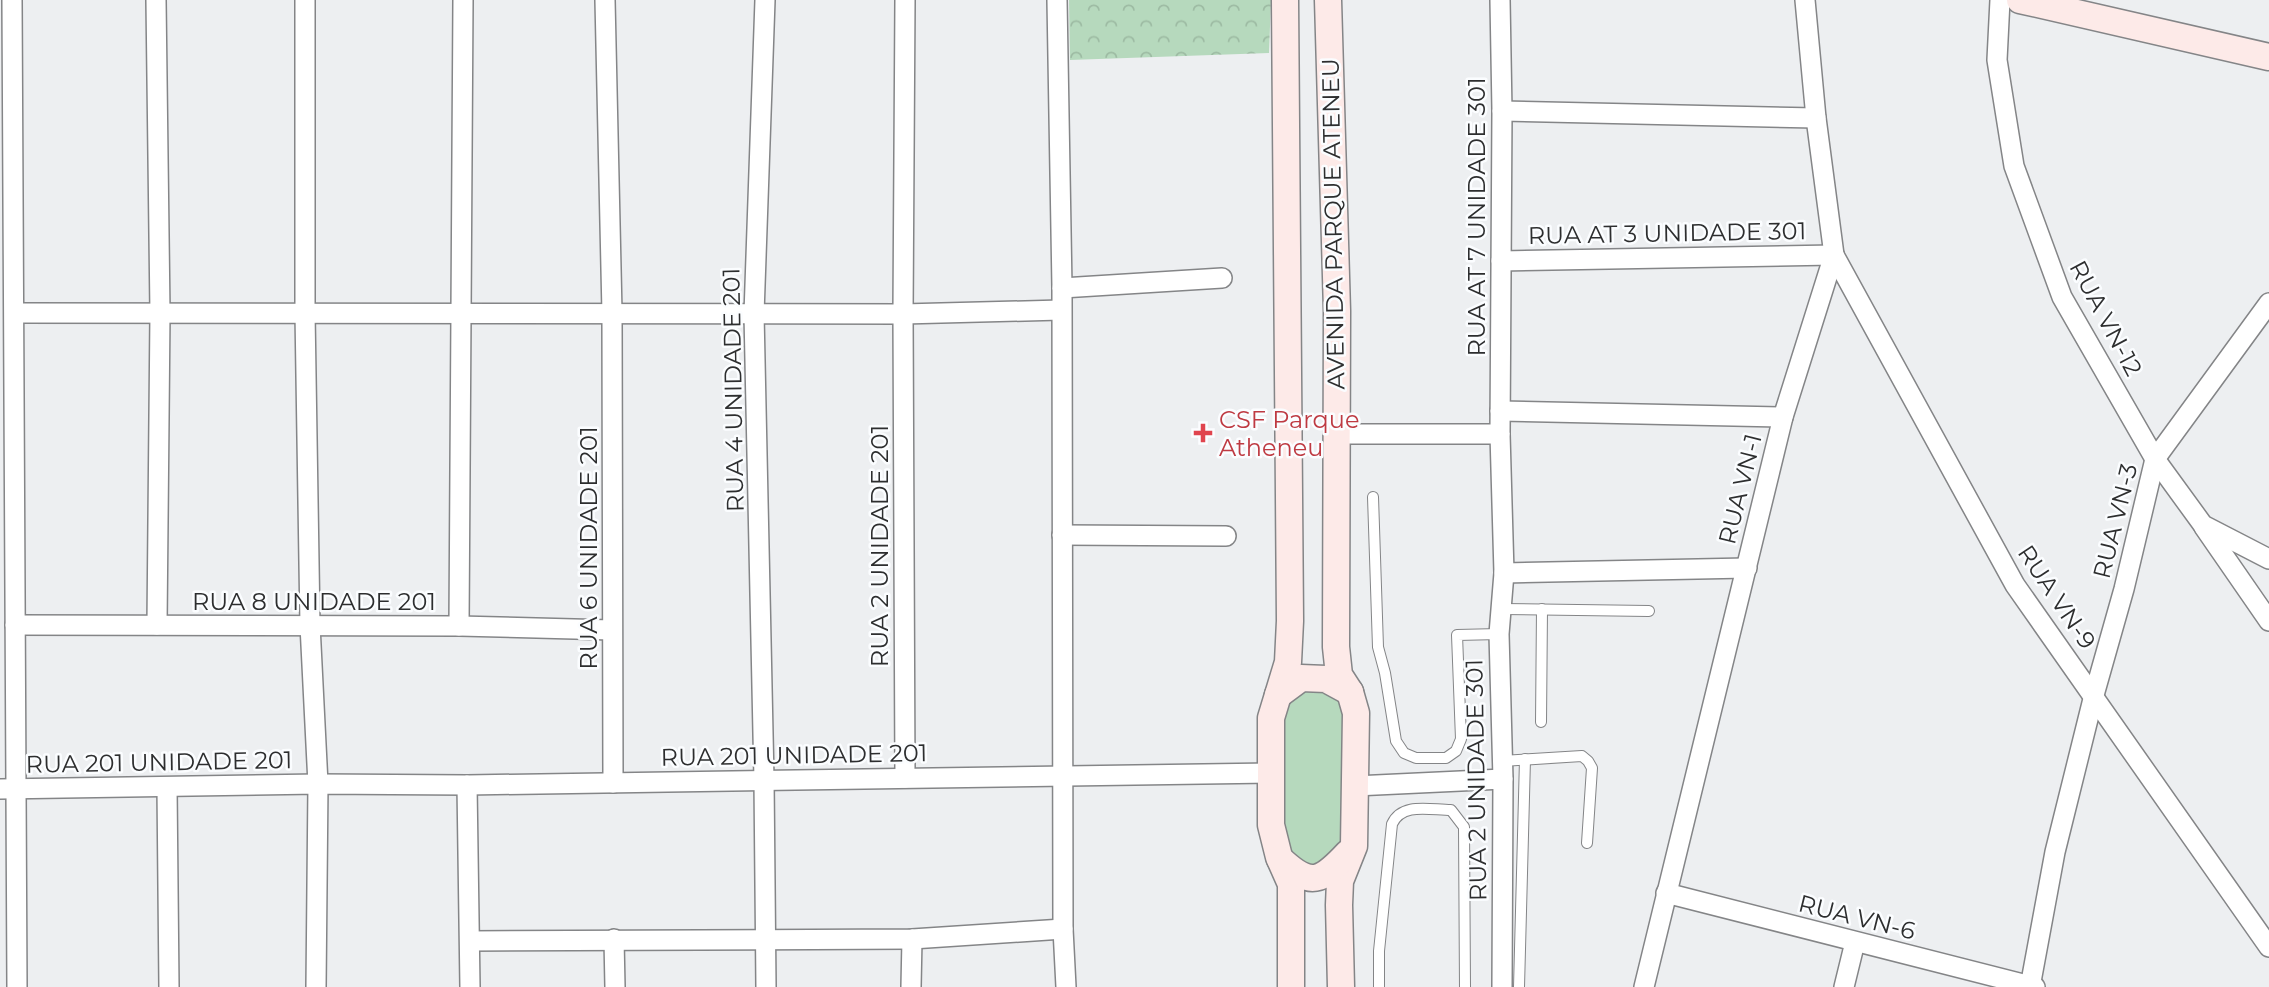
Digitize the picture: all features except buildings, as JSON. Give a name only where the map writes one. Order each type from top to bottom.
[{"type":"street","points":[[12,0],[7,129],[15,313],[7,424],[8,568],[16,625],[8,789],[17,987]]},
{"type":"street","points":[[156,0],[160,313],[157,625]]},
{"type":"street","name":"RUA 201 UNIDADE 201","points":[[304,0],[310,625],[318,784]]},
{"type":"street","points":[[459,626],[463,0]]},
{"type":"street","name":"RUA 6 UNIDADE 201","points":[[604,0],[612,313],[613,783]]},
{"type":"street","name":"RUA 4 UNIDADE 201","points":[[765,0],[754,314],[766,987]]},
{"type":"street","name":"RUA 2 UNIDADE 201","points":[[905,0],[905,778]]},
{"type":"street","points":[[1057,0],[1062,288],[1063,929],[1066,987]]},
{"type":"street","name":"AVENIDA PARQUE ATENEU","points":[[1285,0],[1290,621],[1288,662],[1271,718],[1271,825],[1279,857],[1291,884],[1291,987]]},
{"type":"street","name":"AVENIDA PARQUE ATENEU","points":[[1328,0],[1337,311],[1336,646],[1339,675],[1350,692],[1356,713],[1354,846],[1340,881],[1341,987]]},
{"type":"street","name":"RUA AT 7 UNIDADE 301","points":[[1500,0],[1500,434],[1504,573]]},
{"type":"street","name":"RUA VN-1","points":[[1644,987],[1783,418],[1834,255],[1816,118],[1805,0]]},
{"type":"street","name":"RUA VN-12","points":[[2000,0],[1997,60],[2014,166],[2062,297],[2155,459],[2203,525],[2269,559]]},
{"type":"street","points":[[2020,0],[2269,57]]},
{"type":"street","points":[[1502,111],[1816,118]]},
{"type":"street","name":"RUA AT 3 UNIDADE 301","points":[[1501,261],[1834,255]]},
{"type":"street","name":"RUA VN-9","points":[[1834,255],[2015,585],[2269,947]]},
{"type":"street","points":[[1062,288],[1222,278]]},
{"type":"street","name":"RUA VN-3","points":[[2031,986],[2055,852],[2155,459],[2269,303]]},
{"type":"street","points":[[15,313],[903,314],[1061,310]]},
{"type":"street","points":[[1500,411],[1783,418]]},
{"type":"street","points":[[1336,434],[1500,434]]},
{"type":"street","points":[[2203,525],[2269,621]]},
{"type":"street","points":[[1062,535],[1226,536]]},
{"type":"street","points":[[1504,573],[1747,568]]},
{"type":"street","name":"RUA 2 UNIDADE 301","points":[[1502,987],[1503,770],[1499,634],[1504,573]]},
{"type":"street","name":"RUA 8 UNIDADE 201","points":[[16,625],[459,626],[612,630]]},
{"type":"street","points":[[1278,695],[1301,678],[1326,678],[1350,692]]},
{"type":"street","points":[[1355,786],[1503,770]]},
{"type":"street","name":"RUA 201 UNIDADE 201","points":[[8,789],[1271,773]]},
{"type":"street","points":[[316,987],[318,784]]},
{"type":"street","points":[[467,785],[470,987]]},
{"type":"street","points":[[167,787],[169,987]]},
{"type":"street","points":[[1279,857],[1296,874],[1311,879],[1329,874],[1354,846]]},
{"type":"street","name":"RUA VN-6","points":[[1666,893],[2031,986]]},
{"type":"street","points":[[470,941],[912,939],[1063,929]]},
{"type":"street","points":[[614,939],[615,987]]},
{"type":"street","points":[[911,987],[912,939]]},
{"type":"street","points":[[1844,987],[1855,942]]},
{"type":"lane","points":[[1373,497],[1378,648],[1396,741],[1404,753],[1416,758],[1446,758],[1456,751],[1461,739],[1457,635],[1499,634]]},
{"type":"lane","points":[[1500,608],[1648,611]]},
{"type":"lane","points":[[1541,722],[1542,609]]},
{"type":"lane","points":[[1503,770],[1525,759],[1582,756],[1588,761],[1592,768],[1587,843]]},
{"type":"lane","points":[[1520,987],[1525,759]]},
{"type":"lane","points":[[1380,987],[1379,951],[1392,824],[1396,815],[1405,809],[1451,810],[1464,827],[1465,987]]},
{"type":"green space","points":[[1069,0],[1271,0],[1269,53],[1070,60]]},
{"type":"green space","points":[[1305,689],[1333,693],[1345,706],[1348,844],[1318,870],[1283,852],[1283,708]]},
{"type":"place","name":"CSF Parque Atheneu","points":[[1203,433]]}]
